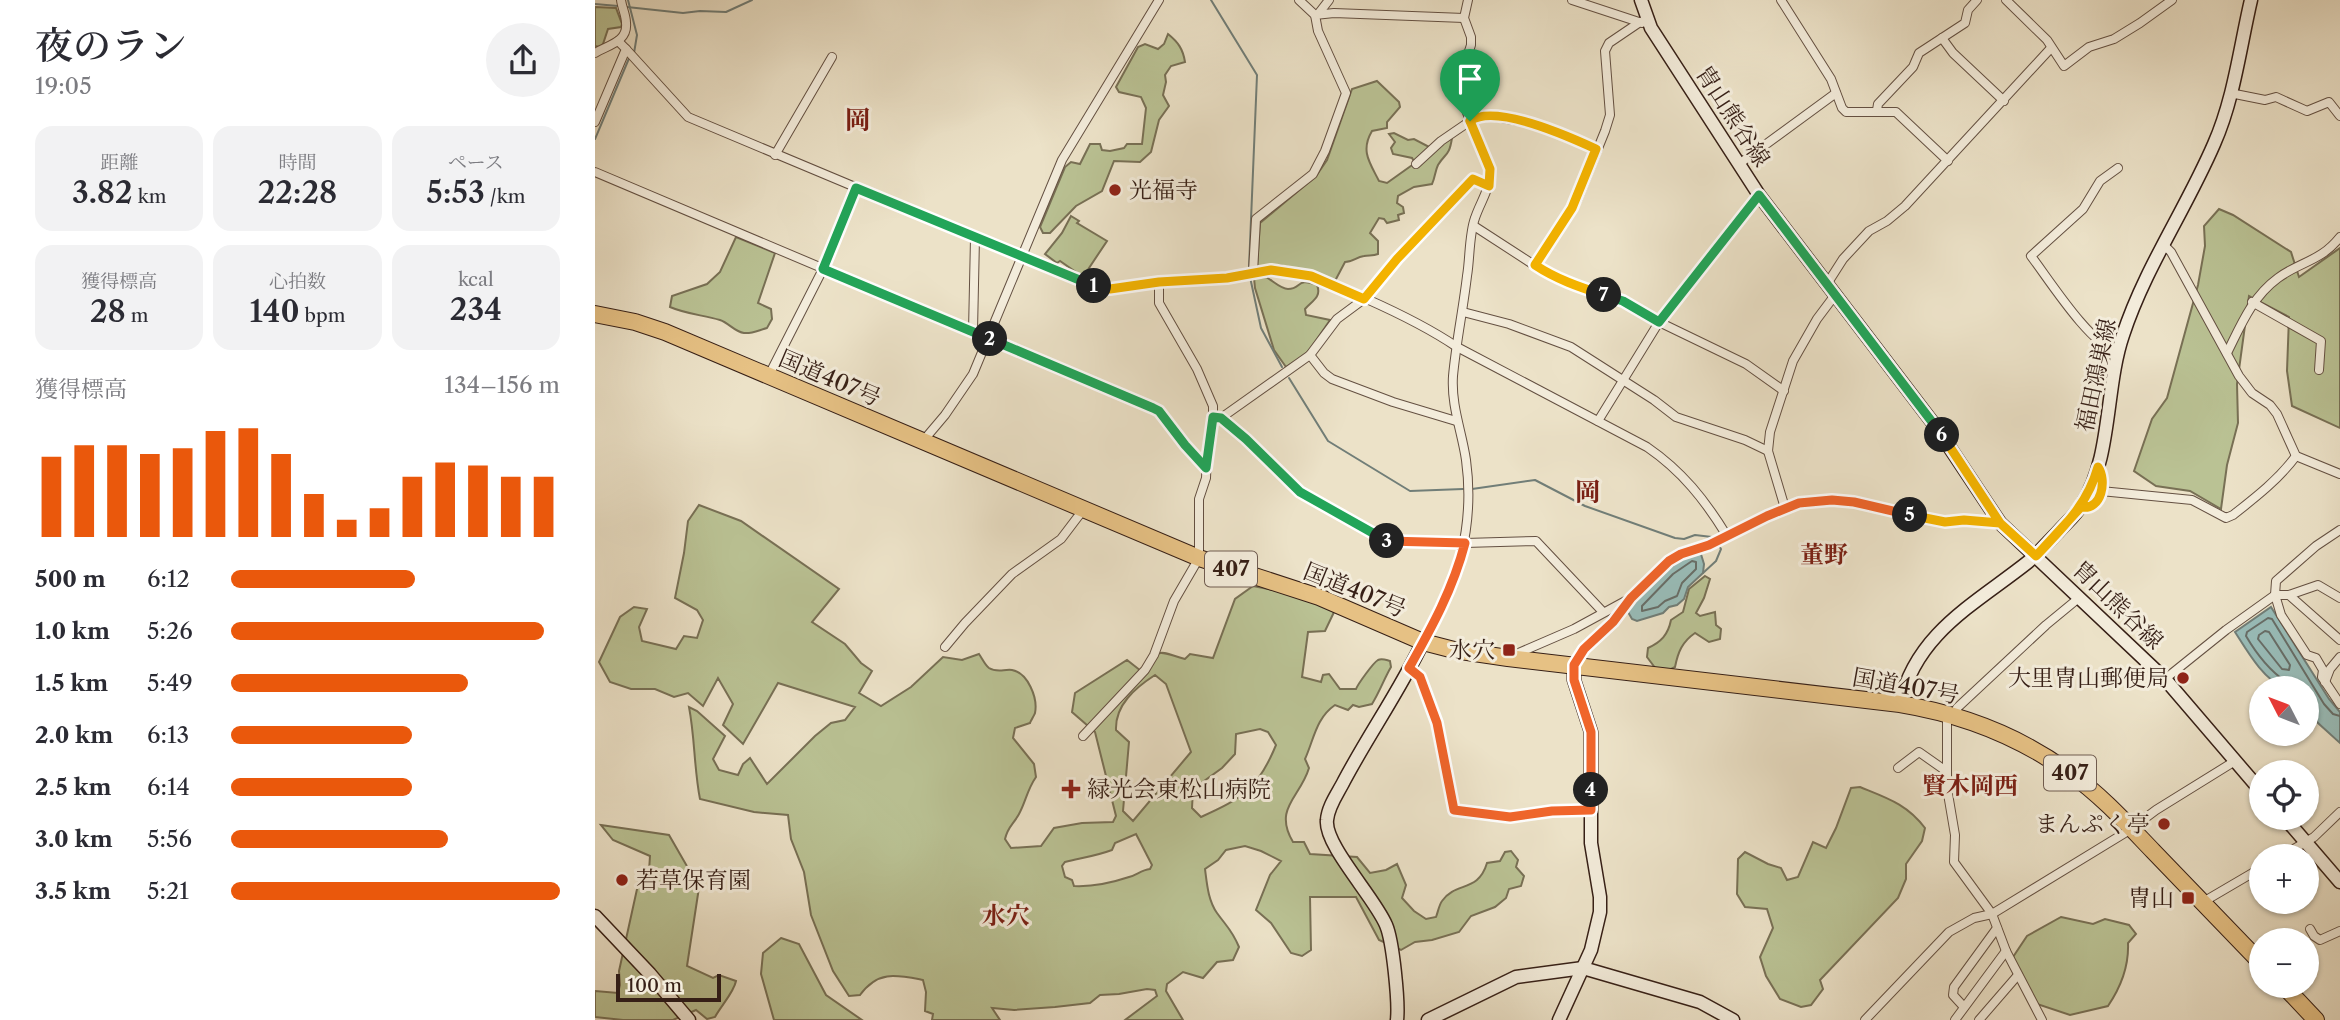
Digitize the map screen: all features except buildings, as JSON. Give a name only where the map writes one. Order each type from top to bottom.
[{"type":"highway","name":"国道407号","points":[[595,314],[635,322],[665,332],[1199,558],[1319,597],[1423,642],[1454,650],[1508,658],[1900,704],[1951,715],[2017,741],[2055,763],[2094,793],[2249,950]]},
{"type":"highway","points":[[2295,998],[2316,1020]]},
{"type":"main road","name":"胄山熊谷線","points":[[1641,0],[1645,25],[1759,195],[1936,427],[2000,523],[2165,679],[2249,777]]},
{"type":"main road","name":"福田鴻巣線","points":[[1900,704],[1910,674],[1939,632],[1957,614],[2036,556],[2081,507],[2094,481],[2117,352],[2131,310],[2214,144],[2230,93],[2251,0]]},
{"type":"main road","points":[[1397,1020],[1389,932],[1371,897],[1341,857],[1331,838],[1327,820],[1355,761],[1423,642]]},
{"type":"main road","points":[[1559,1020],[1595,939],[1600,912],[1591,843],[1591,732],[1574,680],[1574,665]]},
{"type":"main road","points":[[2296,830],[2340,882]]},
{"type":"main road","points":[[595,916],[689,1020]]},
{"type":"main road","points":[[1428,1020],[1516,977],[1583,968],[1700,1002],[1733,1020]]},
{"type":"street","points":[[595,53],[623,37],[627,26],[621,0]]},
{"type":"street","points":[[923,441],[973,374],[1062,160],[1159,0]]},
{"type":"street","points":[[1299,0],[1317,14],[1464,18]]},
{"type":"street","points":[[1253,272],[1256,219],[1313,173],[1325,151],[1346,93],[1318,30],[1317,14],[1329,0]]},
{"type":"street","points":[[1423,642],[1435,624],[1452,587],[1465,543],[1467,469],[1456,421],[1453,377],[1475,219],[1489,186],[1490,169],[1463,103],[1460,78],[1471,45],[1464,18],[1468,0]]},
{"type":"street","points":[[1571,0],[1645,25]]},
{"type":"street","points":[[1781,0],[1831,79],[1846,112],[1896,112],[1948,161]]},
{"type":"street","points":[[1877,110],[1878,104],[1913,67],[1919,53],[1965,23],[1968,10],[1976,0]]},
{"type":"street","points":[[2006,0],[2047,40],[2064,66],[2089,47],[2114,39],[2172,0]]},
{"type":"street","points":[[1535,265],[1572,208],[1610,115],[1605,51],[1609,43],[1645,25]]},
{"type":"street","points":[[1942,38],[2004,101]]},
{"type":"street","points":[[618,41],[688,117],[1089,285],[1110,289],[1159,282],[1227,278],[1271,270],[1311,276],[1364,299],[1434,332],[1457,347],[1647,447],[1678,471],[1701,496],[1727,536]]},
{"type":"street","points":[[1785,508],[1767,451],[1770,432],[1793,361],[1831,289],[1843,259],[1869,231],[1905,206],[2051,48]]},
{"type":"street","points":[[595,122],[626,49]]},
{"type":"street","points":[[775,155],[832,57]]},
{"type":"street","points":[[1739,164],[1836,93]]},
{"type":"street","points":[[2230,93],[2265,100],[2276,97],[2308,111],[2329,102],[2340,116]]},
{"type":"street","points":[[1416,164],[1441,141],[1470,121],[1484,115],[1531,123],[1596,149]]},
{"type":"street","points":[[2117,352],[2108,348],[2084,326],[2031,256],[2083,208],[2100,181],[2118,168]]},
{"type":"street","points":[[595,172],[1153,408],[1159,411],[1206,468]]},
{"type":"street","points":[[1217,418],[1310,355],[1337,319],[1364,299],[1397,259],[1473,179],[1489,186]]},
{"type":"street","points":[[768,377],[823,269],[856,188]]},
{"type":"street","points":[[1598,421],[1659,322],[1759,195]]},
{"type":"street","points":[[1474,226],[1549,274],[1573,285],[1623,301],[1659,322],[1746,364],[1784,391]]},
{"type":"street","points":[[2227,353],[2252,302],[2278,278],[2329,250],[2340,237]]},
{"type":"street","points":[[973,331],[975,238]]},
{"type":"street","points":[[2163,244],[2171,252],[2239,376],[2252,393],[2270,405],[2277,414],[2296,456],[2340,474]]},
{"type":"street","points":[[1083,736],[1145,670],[1154,656],[1174,601],[1199,558],[1199,499],[1206,478],[1217,418],[1203,380],[1159,303],[1159,282]]},
{"type":"street","points":[[2252,302],[2321,341],[2319,370]]},
{"type":"street","points":[[1463,312],[1509,324],[1571,347],[1676,417],[1745,440],[1767,451]]},
{"type":"street","points":[[1310,355],[1332,379],[1393,402],[1456,421]]},
{"type":"street","points":[[1217,418],[1246,439],[1300,492],[1385,541],[1536,541],[1603,612]]},
{"type":"street","points":[[2101,491],[2192,499],[2226,518],[2277,479],[2296,456]]},
{"type":"street","points":[[2081,507],[2093,506],[2099,499],[2102,474],[2098,467]]},
{"type":"street","points":[[1574,665],[1584,649],[1613,622],[1631,598],[1669,561],[1799,503],[1832,500],[1877,506],[1928,520],[2000,523]]},
{"type":"street","points":[[945,647],[1012,574],[1061,539],[1083,510]]},
{"type":"street","points":[[2340,530],[2316,546],[2276,581],[2275,596],[2281,615],[2307,655],[2315,658],[2323,670],[2322,677],[2340,704]]},
{"type":"street","points":[[2165,679],[2226,630],[2275,596],[2290,595],[2318,585],[2340,597]]},
{"type":"street","points":[[2290,595],[2340,640]]},
{"type":"street","points":[[2042,1020],[2006,951],[1992,914],[1954,862],[1955,835],[1946,771],[1951,715],[2046,625],[2080,597]]},
{"type":"street","points":[[1508,658],[1574,629],[1631,598]]},
{"type":"street","points":[[2325,682],[2330,669],[2340,657]]},
{"type":"street","points":[[1409,668],[1420,677],[1437,723],[1454,810],[1510,817],[1552,811],[1591,810]]},
{"type":"street","points":[[1898,768],[1919,752],[1946,771]]},
{"type":"street","points":[[1865,1020],[1949,932],[1974,918],[1992,914],[2235,761]]},
{"type":"street","points":[[2304,844],[2340,813]]},
{"type":"street","points":[[2203,902],[2249,875]]},
{"type":"street","points":[[1964,1007],[1953,995],[1954,987],[1997,928]]},
{"type":"street","points":[[2319,939],[2339,933]]},
{"type":"street","points":[[1955,1020],[2006,951]]},
{"type":"street","points":[[1979,1020],[2018,975]]},
{"type":"green space","points":[[595,7],[616,8],[622,24],[621,27],[608,29],[600,47],[595,46]]},
{"type":"green space","points":[[1168,34],[1180,46],[1185,62],[1171,66],[1165,75],[1163,95],[1169,106],[1159,120],[1151,152],[1140,162],[1114,161],[1102,191],[1076,206],[1050,233],[1043,233],[1040,227],[1065,167],[1071,162],[1080,164],[1090,144],[1100,144],[1102,150],[1110,151],[1124,148],[1127,144],[1142,144],[1146,108],[1141,97],[1119,92],[1116,87],[1138,47],[1145,44],[1158,49],[1164,44]]},
{"type":"green space","points":[[1377,81],[1399,102],[1400,107],[1387,122],[1387,128],[1372,131],[1368,138],[1368,157],[1379,181],[1387,183],[1415,163],[1412,158],[1393,154],[1391,148],[1395,142],[1389,134],[1394,133],[1408,140],[1414,139],[1433,149],[1452,138],[1432,184],[1414,187],[1398,196],[1397,203],[1403,207],[1404,213],[1398,215],[1399,220],[1387,223],[1379,218],[1370,233],[1378,241],[1378,254],[1345,262],[1335,281],[1316,273],[1279,265],[1257,267],[1260,223],[1316,176],[1327,160],[1352,89]]},
{"type":"green space","points":[[2219,209],[2291,252],[2299,277],[2340,248],[2340,428],[2292,406],[2287,371],[2289,317],[2249,296],[2237,384],[2238,423],[2227,465],[2221,509],[2190,491],[2156,486],[2134,471],[2152,419],[2167,398],[2198,285],[2205,246],[2204,226]]},
{"type":"green space","points":[[1071,216],[1079,221],[1077,223],[1107,241],[1083,277],[1045,254],[1062,233]]},
{"type":"green space","points":[[736,237],[775,253],[758,303],[771,309],[772,319],[767,328],[750,333],[738,331],[720,320],[670,307],[672,296],[707,284],[720,272]]},
{"type":"green space","points":[[1266,277],[1285,289],[1306,282],[1317,285],[1317,296],[1305,309],[1306,315],[1330,320],[1307,354],[1286,367],[1274,350],[1255,288],[1254,278]]},
{"type":"green space","points":[[699,505],[741,521],[839,589],[812,622],[845,644],[861,663],[872,671],[859,693],[881,706],[911,687],[943,657],[962,660],[979,654],[989,668],[998,671],[1012,670],[1023,676],[1033,694],[1036,707],[1030,723],[1015,728],[1013,738],[1034,764],[1036,777],[1006,835],[1005,839],[1011,848],[1041,846],[1054,828],[1082,823],[1113,822],[1116,816],[1095,732],[1072,712],[1075,693],[1127,660],[1141,671],[1160,653],[1185,659],[1190,654],[1213,658],[1235,599],[1253,586],[1278,591],[1335,610],[1325,631],[1308,632],[1302,677],[1321,682],[1323,675],[1329,674],[1340,689],[1356,689],[1378,660],[1390,661],[1391,667],[1372,704],[1359,707],[1353,705],[1348,710],[1335,705],[1320,723],[1305,759],[1309,768],[1287,812],[1288,830],[1293,842],[1304,842],[1310,854],[1357,857],[1370,873],[1386,870],[1397,864],[1406,885],[1402,898],[1426,919],[1436,917],[1441,903],[1448,895],[1478,879],[1487,863],[1500,861],[1505,852],[1511,851],[1518,860],[1516,867],[1524,876],[1521,886],[1509,889],[1506,898],[1495,907],[1471,916],[1459,932],[1415,942],[1401,950],[1379,940],[1356,897],[1310,897],[1311,950],[1302,956],[1291,953],[1271,923],[1256,910],[1270,875],[1281,861],[1245,846],[1226,850],[1205,869],[1212,903],[1239,947],[1233,960],[1217,962],[1203,978],[1183,972],[1167,984],[1166,991],[1183,1020],[1125,1020],[1157,996],[1155,990],[1147,989],[1100,995],[1090,1003],[1014,1010],[992,1008],[1000,1020],[932,1020],[933,1014],[925,1011],[926,992],[923,980],[905,977],[881,978],[860,995],[849,996],[833,971],[811,915],[804,872],[791,839],[788,815],[754,812],[700,799],[689,707],[725,736],[713,759],[719,770],[738,775],[743,764],[750,758],[767,784],[815,736],[831,723],[845,720],[855,707],[778,683],[743,744],[723,725],[733,704],[718,678],[703,706],[688,693],[674,697],[655,689],[631,689],[610,682],[599,662],[620,617],[634,607],[647,609],[639,627],[642,641],[676,649],[684,636],[697,638],[703,620],[697,610],[675,598],[688,521]],"holes":[[[1155,675],[1166,684],[1191,752],[1133,821],[1123,811],[1129,742],[1116,730],[1117,721],[1128,698]],[[1260,729],[1268,732],[1276,745],[1263,772],[1247,790],[1228,804],[1201,817],[1192,808],[1193,789],[1222,768],[1235,754],[1236,734]],[[1136,834],[1152,865],[1150,869],[1116,881],[1089,886],[1074,886],[1072,880],[1065,877],[1062,866],[1065,862],[1112,850],[1115,843]]]},
{"type":"green space","points":[[1705,576],[1710,579],[1696,613],[1700,616],[1715,612],[1716,625],[1721,629],[1720,639],[1709,642],[1695,633],[1681,648],[1675,667],[1656,669],[1647,657],[1648,648],[1663,637],[1671,620],[1683,612],[1689,589]]},
{"type":"green space","points":[[1860,787],[1911,813],[1925,828],[1922,841],[1906,864],[1906,879],[1898,898],[1820,980],[1823,989],[1811,1005],[1801,1007],[1780,999],[1766,976],[1760,957],[1773,928],[1767,909],[1745,907],[1737,894],[1738,859],[1745,852],[1781,868],[1787,880],[1798,877],[1813,842],[1826,848],[1851,788]]},
{"type":"green space","points":[[601,825],[669,835],[688,868],[700,881],[687,966],[713,978],[719,975],[736,981],[715,1017],[707,1019],[696,1010],[673,1020],[595,1017],[595,991],[618,993],[619,971],[639,880],[649,871],[650,856],[613,840]]},
{"type":"green space","points":[[2061,917],[2093,924],[2105,919],[2129,925],[2136,934],[2128,943],[2123,976],[2108,1006],[2070,1015],[2034,1003],[2013,957],[2027,936]]},
{"type":"green space","points":[[781,938],[799,944],[826,995],[862,1020],[774,1020],[761,974],[763,953]]},
{"type":"water","points":[[1700,551],[1704,564],[1703,573],[1688,587],[1684,599],[1663,613],[1637,621],[1632,619],[1628,612],[1632,605],[1655,581],[1680,560]]},
{"type":"water","points":[[2271,607],[2314,676],[2267,676],[2235,632]]},
{"type":"water","points":[[2319,683],[2340,712],[2340,743],[2319,724]]},
{"type":"waterway","points":[[628,0],[637,35],[634,53]]},
{"type":"waterway","points":[[627,7],[683,13],[726,12],[752,0]]},
{"type":"waterway","points":[[1211,0],[1257,75],[1249,268]]},
{"type":"waterway","points":[[595,4],[618,6]]},
{"type":"waterway","points":[[595,139],[630,56]]},
{"type":"waterway","points":[[1250,277],[1261,328],[1282,367]]},
{"type":"waterway","points":[[1289,378],[1328,441],[1410,491],[1463,489]]},
{"type":"waterway","points":[[1472,489],[1535,480],[1585,506],[1675,538],[1684,539],[1695,535],[1714,539]]},
{"type":"waterway","points":[[1703,573],[1716,561],[1721,549],[1718,544]]},
{"type":"place","name":"光福寺","points":[[1115,190]]},
{"type":"place","name":"水穴","points":[[1509,650]]},
{"type":"place","name":"大里冑山郵便局","points":[[2183,678]]},
{"type":"place","name":"緑光会東松山病院","points":[[1071,789]]},
{"type":"place","name":"まんぷく亭","points":[[2164,824]]},
{"type":"place","name":"若草保育園","points":[[622,880]]},
{"type":"place","name":"冑山","points":[[2188,898]]},
{"type":"district","name":"岡","points":[[858,120]]},
{"type":"district","name":"岡","points":[[1588,492]]},
{"type":"district","name":"董野","points":[[1824,555]]},
{"type":"district","name":"賢木岡西","points":[[1970,786]]},
{"type":"district","name":"水穴","points":[[1006,916]]},
{"type":"route","points":[[1470,121],[1484,115],[1531,123],[1596,149],[1577,200],[1535,265],[1549,274],[1573,285],[1623,301],[1659,322],[1759,195],[1936,427],[2000,523],[2031,551],[2036,556],[2081,507],[2093,506],[2099,499],[2102,474],[2098,467],[2081,507],[2070,520],[2036,556],[2000,523],[1928,520],[1877,506],[1832,500],[1799,503],[1785,508],[1709,545],[1681,554],[1669,561],[1631,598],[1621,615],[1584,649],[1577,659],[1573,672],[1574,680],[1591,732],[1591,810],[1552,811],[1510,817],[1457,812],[1453,808],[1434,714],[1420,677],[1409,668],[1442,610],[1458,570],[1465,543],[1385,541],[1300,492],[1221,418],[1213,417],[1206,468],[1159,411],[823,269],[856,188],[1089,285],[1110,289],[1159,282],[1227,278],[1271,270],[1311,276],[1364,299],[1397,259],[1473,179],[1489,186],[1490,169],[1470,121]]}]
